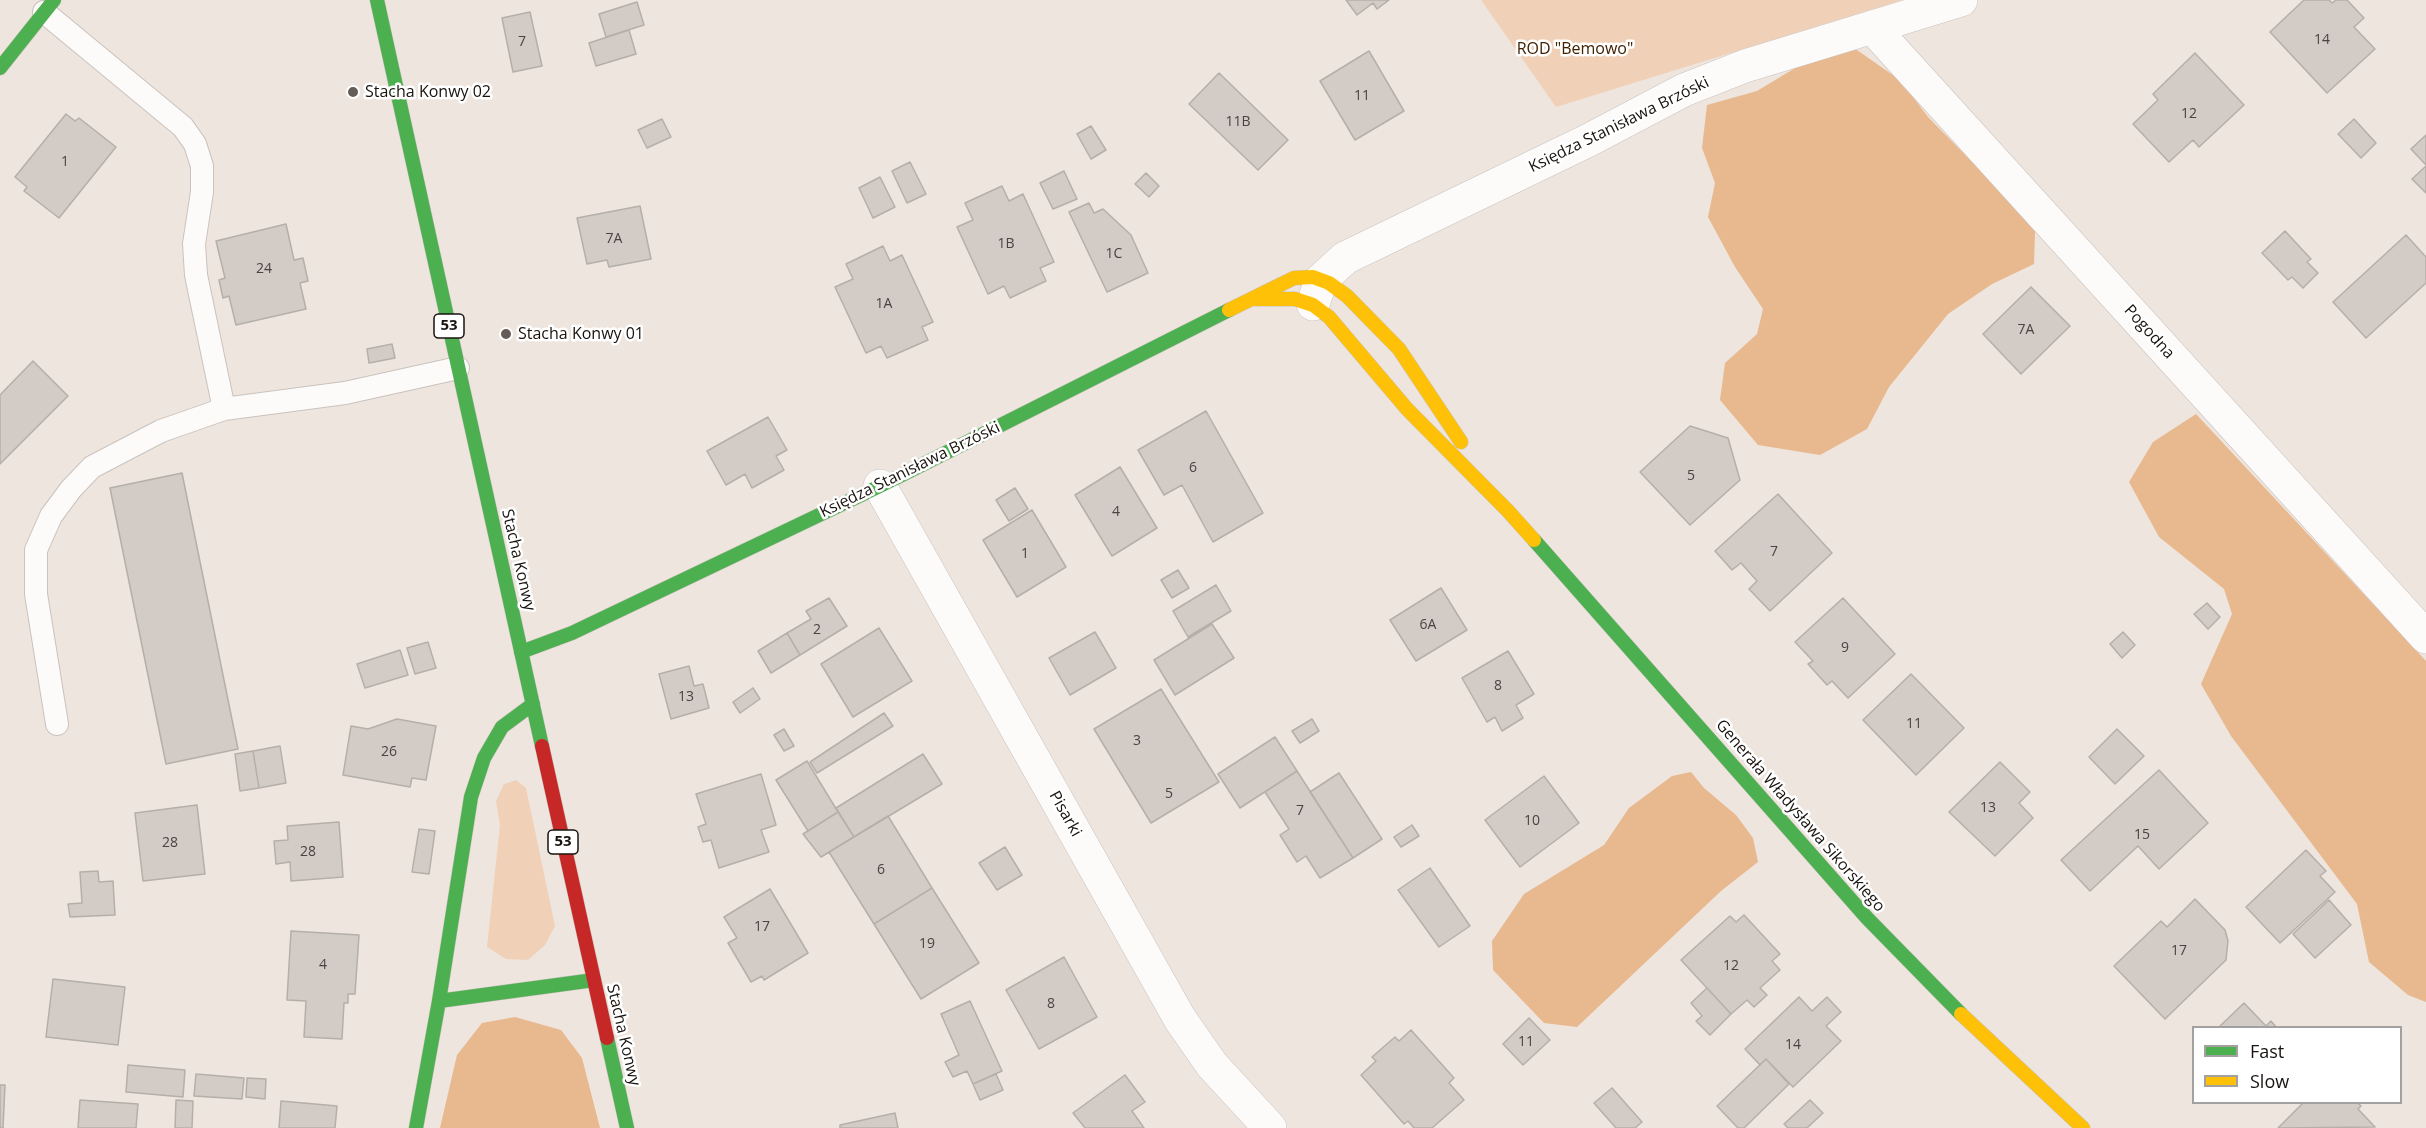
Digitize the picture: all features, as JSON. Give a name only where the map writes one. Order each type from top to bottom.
[{"type":"street","name":"Stacha Konwy","points":[[376,0],[627,1128]]},
{"type":"street","name":"Księdza Stanisława Brzóski","points":[[521,652],[572,633],[880,486],[1253,299],[1309,288],[1345,258],[1589,140],[1684,90],[1745,66],[1961,0]]},
{"type":"street","points":[[0,68],[49,6]]},
{"type":"street","name":"Pogodna","points":[[1872,27],[2426,638]]},
{"type":"street","name":"Generała Władysława Sikorskiego","points":[[1253,299],[1295,299],[1309,288],[1329,283],[1347,296],[1399,349],[1508,511]]},
{"type":"street","name":"Generała Władysława Sikorskiego","points":[[1309,288],[1329,317],[1407,409],[1508,511],[1867,918],[1966,1019],[2083,1128]]},
{"type":"street","name":"Pisarki","points":[[880,486],[1180,1019],[1212,1065],[1270,1128]]},
{"type":"street","points":[[416,1128],[471,797],[484,758],[502,727],[533,704]]},
{"type":"street","points":[[439,1000],[594,980]]},
{"type":"lane","points":[[49,6],[183,127],[195,144],[202,166],[202,192],[194,244],[196,275],[224,410]]},
{"type":"lane","points":[[57,724],[36,594],[36,550],[51,516],[70,489],[92,467],[161,431],[224,410],[345,393],[458,368]]},
{"type":"green space","name":"ROD \"Bemowo\"","points":[[1481,0],[1902,0],[1556,107]]},
{"type":"green space","points":[[516,780],[526,788],[555,926],[545,945],[528,960],[506,959],[487,947],[500,825],[496,801],[504,784]]},
{"type":"shaded area","points":[[1854,48],[1900,80],[1928,117],[2035,231],[2034,264],[1992,284],[1948,314],[1889,387],[1867,429],[1820,455],[1758,445],[1720,400],[1725,363],[1757,334],[1763,309],[1735,267],[1708,217],[1715,183],[1702,148],[1707,105],[1757,91],[1810,59]]},
{"type":"shaded area","points":[[2196,414],[2426,661],[2426,1002],[2408,995],[2369,962],[2357,904],[2231,736],[2201,684],[2232,614],[2224,589],[2159,537],[2129,482],[2153,442]]},
{"type":"shaded area","points":[[1691,772],[1704,788],[1736,815],[1753,838],[1758,862],[1721,891],[1577,1027],[1544,1023],[1493,970],[1492,941],[1524,894],[1604,845],[1629,808],[1672,776]]},
{"type":"shaded area","points":[[515,1017],[561,1030],[582,1058],[600,1128],[440,1128],[457,1055],[482,1023]]},
{"type":"building","points":[[1346,0],[1389,0],[1377,9],[1373,3],[1357,15]]},
{"type":"building","points":[[2304,0],[2329,0],[2332,3],[2336,0],[2347,0],[2364,18],[2354,27],[2375,49],[2327,93],[2270,32]]},
{"type":"building","points":[[637,2],[644,25],[606,37],[599,14]]},
{"type":"building","points":[[530,12],[542,66],[513,72],[502,18]]},
{"type":"building","points":[[629,30],[636,54],[596,66],[589,43]]},
{"type":"building","points":[[1369,51],[1404,111],[1355,140],[1320,81]]},
{"type":"building","points":[[2195,53],[2244,105],[2199,147],[2193,140],[2169,162],[2133,124],[2158,100],[2153,94]]},
{"type":"building","points":[[1219,73],[1288,140],[1258,170],[1189,104]]},
{"type":"building","points":[[66,114],[75,121],[79,118],[116,147],[59,218],[24,191],[27,187],[15,177]]},
{"type":"building","points":[[662,119],[671,137],[647,148],[638,130]]},
{"type":"building","points":[[2354,119],[2376,143],[2361,158],[2338,134]]},
{"type":"building","points":[[1091,126],[1106,150],[1091,159],[1077,134]]},
{"type":"building","points":[[2426,135],[2426,165],[2411,149]]},
{"type":"building","points":[[910,162],[926,194],[907,203],[892,171]]},
{"type":"building","points":[[2426,166],[2426,193],[2412,179]]},
{"type":"building","points":[[1064,171],[1077,199],[1053,209],[1040,183]]},
{"type":"building","points":[[1146,173],[1159,186],[1149,197],[1135,184]]},
{"type":"building","points":[[880,177],[895,207],[873,218],[859,188]]},
{"type":"building","points":[[1002,186],[1009,201],[1023,194],[1054,262],[1040,268],[1046,281],[1010,298],[1004,286],[988,294],[957,227],[973,220],[965,203]]},
{"type":"building","points":[[1089,203],[1094,213],[1103,209],[1131,235],[1148,273],[1107,292],[1069,212]]},
{"type":"building","points":[[640,206],[651,259],[609,267],[607,260],[587,264],[577,218]]},
{"type":"building","points":[[286,224],[294,260],[303,258],[308,281],[300,283],[306,309],[236,325],[229,296],[223,298],[219,280],[225,278],[216,241]]},
{"type":"building","points":[[2285,231],[2311,259],[2307,262],[2318,273],[2303,288],[2292,277],[2288,280],[2262,253]]},
{"type":"building","points":[[2406,235],[2426,257],[2426,283],[2366,338],[2333,302]]},
{"type":"building","points":[[883,246],[890,261],[902,255],[933,322],[922,327],[928,340],[887,358],[881,346],[866,353],[835,287],[853,279],[846,264]]},
{"type":"building","points":[[2031,287],[2070,326],[2021,374],[1983,334]]},
{"type":"building","points":[[392,344],[395,358],[369,363],[367,349]]},
{"type":"building","points":[[33,361],[68,396],[0,464],[0,395]]},
{"type":"building","points":[[1206,411],[1263,513],[1213,542],[1182,485],[1164,495],[1138,450]]},
{"type":"building","points":[[768,417],[787,450],[776,456],[784,470],[752,488],[745,474],[726,485],[707,451]]},
{"type":"building","points":[[1690,426],[1728,438],[1740,480],[1690,525],[1640,472]]},
{"type":"building","points":[[1120,467],[1157,528],[1112,556],[1075,495]]},
{"type":"building","points":[[182,473],[238,749],[166,764],[110,488]]},
{"type":"building","points":[[1015,488],[1028,509],[1009,521],[996,500]]},
{"type":"building","points":[[1778,494],[1832,553],[1770,611],[1749,589],[1757,581],[1741,563],[1732,570],[1715,551]]},
{"type":"building","points":[[1032,510],[1066,567],[1017,597],[983,540]]},
{"type":"building","points":[[1178,570],[1189,588],[1172,598],[1161,580]]},
{"type":"building","points":[[1216,585],[1231,611],[1188,637],[1173,611]]},
{"type":"building","points":[[1441,588],[1467,630],[1416,661],[1390,620]]},
{"type":"building","points":[[829,598],[847,626],[800,655],[787,633],[811,619],[806,611]]},
{"type":"building","points":[[1843,598],[1895,654],[1848,698],[1832,681],[1827,685],[1808,664],[1813,661],[1795,642]]},
{"type":"building","points":[[2207,603],[2220,617],[2208,629],[2194,614]]},
{"type":"building","points":[[1212,624],[1234,658],[1175,695],[1154,660]]},
{"type":"building","points":[[879,628],[912,681],[853,717],[821,664]]},
{"type":"building","points":[[1095,632],[1116,668],[1070,695],[1049,658]]},
{"type":"building","points":[[2123,632],[2135,645],[2122,658],[2110,644]]},
{"type":"building","points":[[787,633],[800,655],[771,673],[758,651]]},
{"type":"building","points":[[428,642],[436,668],[415,674],[407,648]]},
{"type":"building","points":[[400,650],[408,675],[365,688],[357,664]]},
{"type":"building","points":[[1508,651],[1534,694],[1516,705],[1523,718],[1502,731],[1495,717],[1487,722],[1462,678]]},
{"type":"building","points":[[689,666],[694,686],[703,684],[709,708],[671,719],[659,674]]},
{"type":"building","points":[[1911,674],[1964,728],[1916,775],[1863,720]]},
{"type":"building","points":[[753,688],[760,699],[740,713],[733,702]]},
{"type":"building","points":[[1161,689],[1219,782],[1151,823],[1094,729]]},
{"type":"building","points":[[884,713],[893,726],[817,773],[810,762]]},
{"type":"building","points":[[397,719],[436,726],[426,780],[412,778],[410,787],[343,775],[351,726],[368,729]]},
{"type":"building","points":[[1312,719],[1319,731],[1300,743],[1292,731]]},
{"type":"building","points":[[784,729],[794,746],[784,751],[774,735]]},
{"type":"building","points":[[2117,729],[2144,756],[2115,784],[2089,757]]},
{"type":"building","points":[[1275,737],[1297,771],[1240,808],[1218,774]]},
{"type":"building","points":[[280,746],[286,783],[259,788],[253,751]]},
{"type":"building","points":[[253,751],[259,788],[240,791],[235,754]]},
{"type":"building","points":[[923,754],[942,784],[854,837],[836,808]]},
{"type":"building","points":[[807,761],[838,812],[808,831],[776,780]]},
{"type":"building","points":[[2000,762],[2030,792],[2019,803],[2033,818],[1995,856],[1949,812]]},
{"type":"building","points":[[2159,770],[2208,823],[2159,869],[2138,846],[2090,891],[2061,860]]},
{"type":"building","points":[[1297,771],[1353,858],[1320,878],[1306,856],[1297,862],[1280,835],[1289,829],[1265,792]]},
{"type":"building","points":[[1339,773],[1382,839],[1353,858],[1310,792]]},
{"type":"building","points":[[761,774],[776,825],[761,830],[769,852],[719,868],[711,840],[703,842],[698,827],[706,824],[696,794]]},
{"type":"building","points":[[1544,776],[1579,823],[1520,867],[1485,820]]},
{"type":"building","points":[[197,805],[205,874],[143,881],[135,813]]},
{"type":"building","points":[[838,812],[854,837],[821,857],[803,834]]},
{"type":"building","points":[[888,816],[932,888],[874,924],[829,852]]},
{"type":"building","points":[[339,822],[343,877],[291,881],[290,862],[276,864],[274,841],[288,840],[287,826]]},
{"type":"building","points":[[1412,825],[1419,836],[1401,847],[1394,837]]},
{"type":"building","points":[[419,829],[435,831],[429,874],[412,872]]},
{"type":"building","points":[[1005,847],[1022,875],[997,890],[979,863]]},
{"type":"building","points":[[2306,850],[2326,871],[2320,876],[2335,892],[2280,943],[2246,907]]},
{"type":"building","points":[[1430,868],[1470,926],[1439,947],[1398,890]]},
{"type":"building","points":[[98,871],[99,882],[113,881],[115,915],[70,917],[68,904],[82,903],[80,872]]},
{"type":"building","points":[[932,888],[979,963],[921,999],[874,924]]},
{"type":"building","points":[[770,889],[808,953],[764,980],[762,976],[751,982],[728,943],[737,938],[724,917]]},
{"type":"building","points":[[2195,899],[2225,930],[2228,941],[2226,960],[2165,1019],[2114,966],[2161,921],[2167,927]]},
{"type":"building","points":[[2329,900],[2351,925],[2315,958],[2293,934]]},
{"type":"building","points":[[1744,915],[1780,954],[1772,961],[1780,970],[1760,988],[1767,995],[1754,1007],[1747,1000],[1731,1014],[1681,960],[1730,916],[1736,922]]},
{"type":"building","points":[[291,931],[359,935],[355,994],[348,994],[348,1003],[344,1003],[342,1039],[304,1037],[306,1001],[287,1000]]},
{"type":"building","points":[[1064,957],[1097,1017],[1039,1049],[1006,990]]},
{"type":"building","points":[[53,979],[125,987],[118,1045],[46,1037]]},
{"type":"building","points":[[1707,988],[1731,1014],[1710,1035],[1696,1021],[1702,1016],[1691,1003]]},
{"type":"building","points":[[1799,997],[1812,1011],[1827,997],[1841,1012],[1826,1026],[1841,1041],[1793,1087],[1766,1059],[1760,1065],[1745,1049]]},
{"type":"building","points":[[970,1001],[1002,1071],[973,1084],[967,1071],[953,1077],[945,1062],[959,1055],[941,1014]]},
{"type":"building","points":[[2244,1003],[2266,1026],[2220,1026]]},
{"type":"building","points":[[1529,1018],[1550,1040],[1523,1065],[1503,1044]]},
{"type":"building","points":[[2271,1021],[2275,1026],[2266,1026]]},
{"type":"building","points":[[1411,1030],[1454,1078],[1449,1083],[1464,1100],[1432,1128],[1414,1128],[1408,1121],[1404,1124],[1361,1075],[1376,1061],[1372,1057],[1395,1037],[1399,1041]]},
{"type":"building","points":[[1766,1059],[1789,1084],[1744,1128],[1738,1128],[1717,1106]]},
{"type":"building","points":[[128,1065],[185,1070],[183,1097],[126,1092]]},
{"type":"building","points":[[196,1074],[244,1078],[242,1099],[194,1096]]},
{"type":"building","points":[[996,1074],[1003,1090],[980,1100],[973,1084]]},
{"type":"building","points":[[1125,1075],[1145,1102],[1132,1111],[1144,1128],[1085,1128],[1073,1113]]},
{"type":"building","points":[[247,1078],[266,1079],[265,1099],[246,1097]]},
{"type":"building","points":[[0,1085],[5,1085],[3,1128],[0,1128]]},
{"type":"building","points":[[1612,1088],[1642,1122],[1635,1128],[1616,1128],[1594,1103]]},
{"type":"building","points":[[80,1100],[138,1104],[136,1128],[78,1128]]},
{"type":"building","points":[[176,1100],[193,1101],[192,1128],[175,1128]]},
{"type":"building","points":[[1810,1100],[1823,1113],[1807,1128],[1788,1128],[1784,1124]]},
{"type":"building","points":[[281,1101],[337,1106],[335,1128],[279,1128]]},
{"type":"building","points":[[2302,1104],[2359,1104],[2361,1106],[2358,1109],[2375,1127],[2278,1128]]},
{"type":"building","points":[[895,1113],[898,1128],[840,1128],[840,1125]]},
{"type":"traffic: fast","points":[[0,68],[54,0]]},
{"type":"traffic: fast","points":[[377,0],[542,746]]},
{"type":"traffic: fast","points":[[521,652],[572,633],[880,486],[1229,310]]},
{"type":"traffic: fast","points":[[1534,540],[1867,918],[1961,1014]]},
{"type":"traffic: fast","points":[[416,1128],[439,1001],[471,797],[484,758],[502,727],[533,704]]},
{"type":"traffic: fast","points":[[439,1001],[594,980]]},
{"type":"traffic: fast","points":[[607,1038],[627,1128]]},
{"type":"traffic: slow","points":[[1229,310],[1294,278],[1313,277],[1329,283],[1347,296],[1399,349],[1461,442]]},
{"type":"traffic: slow","points":[[1253,299],[1295,299],[1313,305],[1329,317],[1407,409],[1534,540]]},
{"type":"traffic: slow","points":[[1961,1014],[2083,1128]]},
{"type":"traffic: jam","points":[[542,746],[607,1038]]},
{"type":"place","name":"Stacha Konwy 02","points":[[353,92]]},
{"type":"place","name":"Stacha Konwy 01","points":[[506,334]]}]
